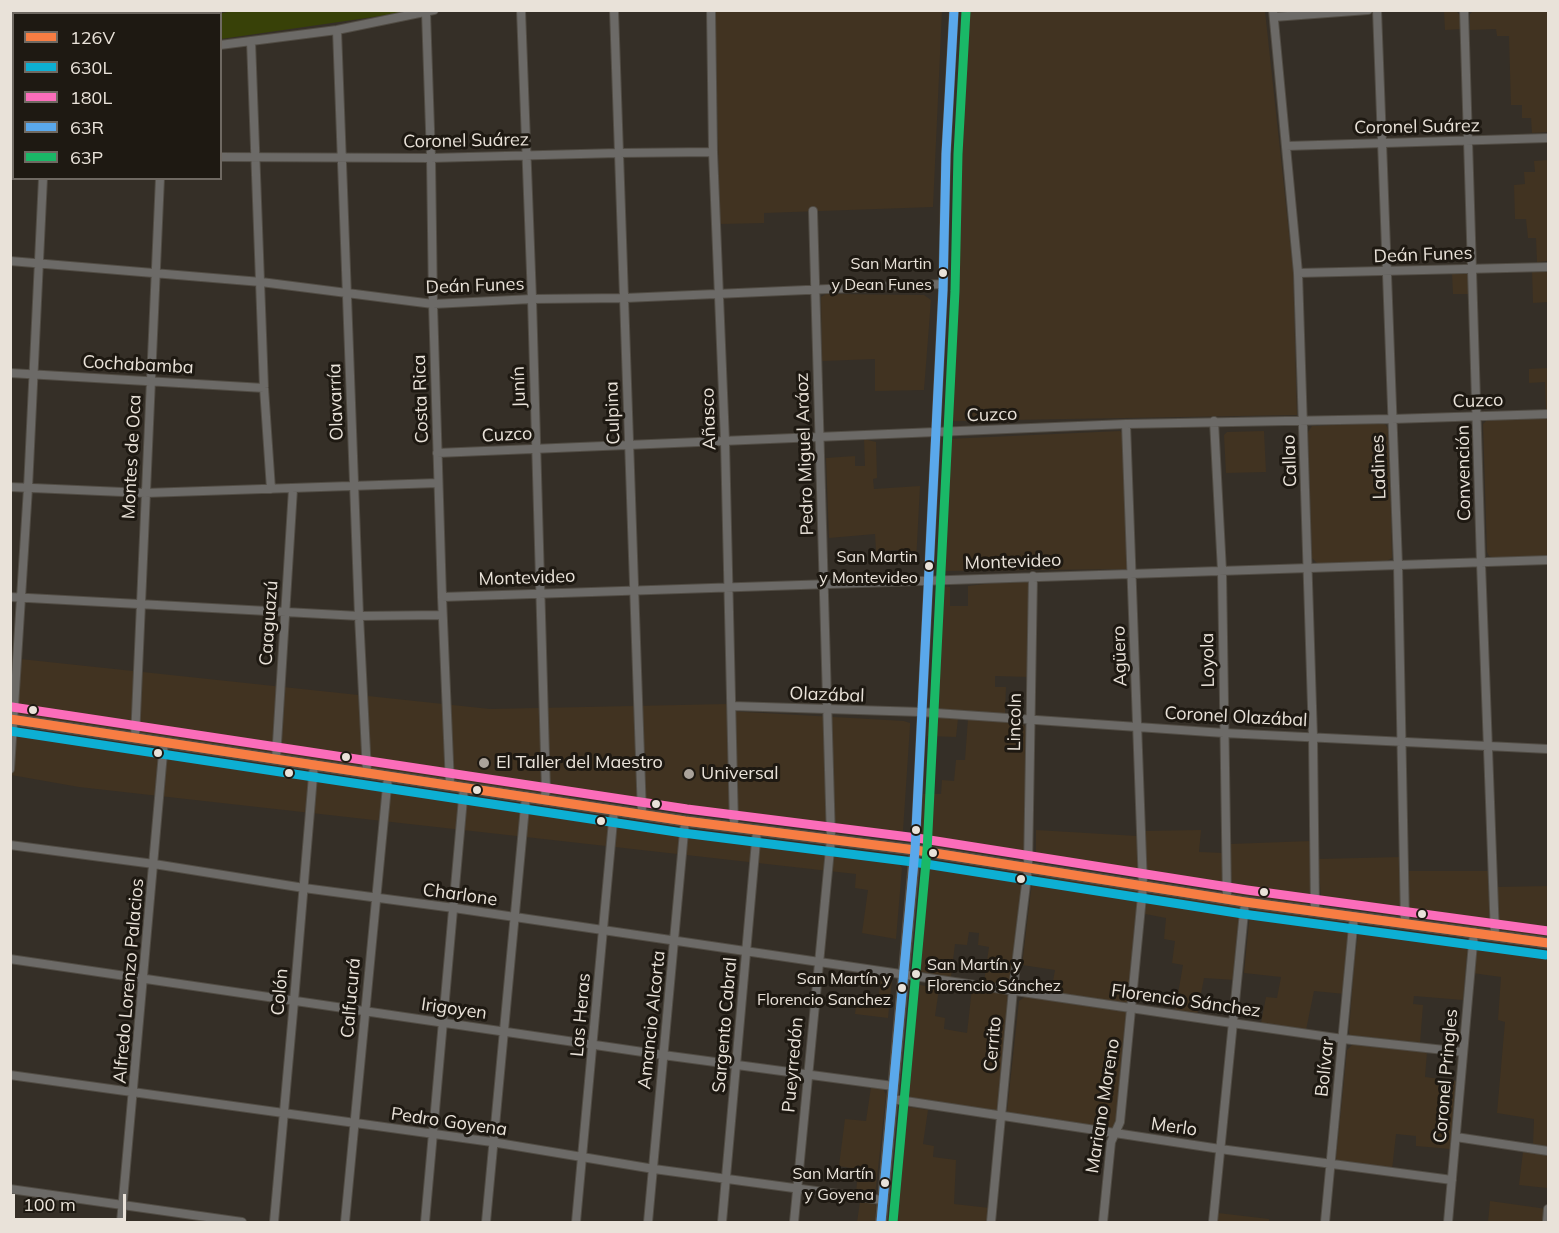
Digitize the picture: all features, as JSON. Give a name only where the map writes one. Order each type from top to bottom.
[{"type":"main road","points":[[13,720],[685,821],[915,850],[1245,902],[1548,943]]},
{"type":"main road","points":[[881,1222],[915,850]]},
{"type":"street","points":[[197,11],[208,10]]},
{"type":"street","name":"Junín","points":[[521,10],[541,593],[546,791],[544,800]]},
{"type":"street","name":"Culpina","points":[[614,10],[642,814]]},
{"type":"street","name":"Añasco","points":[[711,10],[713,152],[725,441],[734,826]]},
{"type":"street","points":[[915,850],[954,10]]},
{"type":"street","points":[[1273,14],[1368,10]]},
{"type":"street","name":"Ladines","points":[[1377,10],[1385,272],[1398,565],[1405,922]]},
{"type":"street","name":"Convención","points":[[1464,10],[1495,935]]},
{"type":"street","points":[[222,45],[338,30],[430,11]]},
{"type":"street","name":"Costa Rica","points":[[430,11],[433,304],[442,615],[450,785]]},
{"type":"street","name":"Callao","points":[[1273,14],[1298,273],[1313,736],[1315,912]]},
{"type":"street","name":"Olavarría","points":[[338,30],[359,616],[367,772]]},
{"type":"street","points":[[251,41],[270,489]]},
{"type":"street","name":"Coronel Suárez","points":[[1286,146],[1548,138]]},
{"type":"street","name":"Coronel Suárez","points":[[222,157],[431,158],[713,152]]},
{"type":"street","points":[[10,769],[22,597],[43,180]]},
{"type":"street","name":"Montes de Oca","points":[[135,738],[160,180]]},
{"type":"street","name":"Pedro Miguel Aráoz","points":[[813,211],[831,839]]},
{"type":"street","name":"Deán Funes","points":[[10,261],[261,282],[433,304],[942,284]]},
{"type":"street","name":"Deán Funes","points":[[1298,273],[1548,267]]},
{"type":"street","name":"Cochabamba","points":[[10,373],[264,388]]},
{"type":"street","name":"Cuzco","points":[[437,453],[1126,424],[1548,414]]},
{"type":"street","name":"Loyola","points":[[1214,421],[1222,572],[1227,898]]},
{"type":"street","name":"Agüero","points":[[1126,424],[1143,886]]},
{"type":"street","points":[[10,487],[145,493],[438,483]]},
{"type":"street","name":"Caaguazú","points":[[276,759],[293,489]]},
{"type":"street","name":"Montevideo","points":[[442,597],[1548,560]]},
{"type":"street","name":"Lincoln","points":[[1028,868],[1033,576]]},
{"type":"street","points":[[10,597],[284,613],[359,616],[442,615]]},
{"type":"street","name":"Olazábal","points":[[732,706],[921,712]]},
{"type":"street","name":"Coronel Olazábal","points":[[921,712],[1224,733],[1548,749]]},
{"type":"street","name":"Alfredo Lorenzo Palacios","points":[[121,1222],[145,978],[164,741]]},
{"type":"street","name":"Colón","points":[[274,1222],[314,764]]},
{"type":"street","name":"Calfucurá","points":[[345,1222],[388,776]]},
{"type":"street","points":[[425,1222],[464,787]]},
{"type":"street","points":[[486,1222],[526,796]]},
{"type":"street","name":"Las Heras","points":[[576,1222],[614,810]]},
{"type":"street","name":"Amancio Alcorta","points":[[648,1222],[685,821]]},
{"type":"street","name":"Sargento Cabral","points":[[722,1222],[758,830]]},
{"type":"street","name":"Pueyrredón","points":[[794,1222],[831,839]]},
{"type":"street","name":"Charlone","points":[[10,845],[154,864],[375,899],[454,908],[904,975]]},
{"type":"street","name":"Cerrito","points":[[991,1222],[1013,990],[1028,868]]},
{"type":"street","name":"Mariano Moreno","points":[[1103,1222],[1111,1142],[1120,1122],[1133,1009],[1143,886]]},
{"type":"street","points":[[1213,1222],[1245,902]]},
{"type":"street","name":"Bolívar","points":[[1325,1222],[1354,916]]},
{"type":"street","name":"Coronel Pringles","points":[[1448,1222],[1474,932]]},
{"type":"street","name":"Irigoyen","points":[[10,959],[663,1055],[893,1086]]},
{"type":"street","name":"Florencio Sánchez","points":[[904,975],[1343,1039],[1463,1052]]},
{"type":"street","name":"Pedro Goyena","points":[[10,1075],[492,1142],[654,1169],[882,1200]]},
{"type":"street","name":"Merlo","points":[[892,1099],[1115,1134],[1452,1180]]},
{"type":"street","points":[[1456,1137],[1548,1151]]},
{"type":"street","points":[[10,1189],[242,1222]]},
{"type":"street","points":[[1547,1222],[1548,1209]]},
{"type":"shaded area","points":[[715,11],[942,11],[933,207],[764,213],[764,223],[720,224]]},
{"type":"shaded area","points":[[965,11],[1265,11],[1293,270],[1297,415],[952,421],[947,419]]},
{"type":"shaded area","points":[[1444,11],[1457,12],[1461,17],[1462,29],[1445,30]]},
{"type":"shaded area","points":[[1473,11],[1548,11],[1548,132],[1532,133],[1531,118],[1522,118],[1522,105],[1511,105],[1509,36],[1497,36],[1496,29],[1470,30],[1470,14]]},
{"type":"shaded area","points":[[1548,160],[1548,261],[1537,262],[1536,238],[1528,238],[1526,219],[1515,219],[1514,185],[1525,184],[1524,172],[1535,172],[1534,161]]},
{"type":"shaded area","points":[[1532,269],[1548,269],[1548,302],[1533,303]]},
{"type":"shaded area","points":[[1452,273],[1469,273],[1470,294],[1453,294]]},
{"type":"shaded area","points":[[826,294],[924,295],[931,300],[924,390],[875,391],[875,359],[822,361],[821,297]]},
{"type":"shaded area","points":[[1548,368],[1548,410],[1546,410],[1545,382],[1529,383],[1529,369]]},
{"type":"shaded area","points":[[1548,416],[1548,556],[1494,558],[1489,556],[1487,552],[1483,424],[1488,419]]},
{"type":"shaded area","points":[[1380,422],[1386,425],[1389,431],[1392,558],[1387,561],[1318,564],[1312,558],[1308,432],[1312,426]]},
{"type":"shaded area","points":[[1120,431],[1124,435],[1128,569],[943,571],[939,567],[947,439]]},
{"type":"shaded area","points":[[1264,431],[1266,472],[1226,473],[1224,435],[1227,432]]},
{"type":"shaded area","points":[[864,439],[876,442],[877,478],[873,479],[874,489],[920,486],[916,562],[898,562],[898,550],[876,551],[875,534],[829,538],[826,458],[855,456],[855,466],[865,466]]},
{"type":"shaded area","points":[[1024,579],[1031,586],[1029,677],[995,676],[995,687],[1006,687],[1005,714],[932,708],[930,705],[936,661],[937,591],[943,586],[950,587],[950,606],[968,606],[968,586]]},
{"type":"shaded area","points":[[11,658],[490,709],[728,704],[728,711],[904,721],[910,723],[910,726],[903,831],[897,836],[531,792],[11,713]]},
{"type":"shaded area","points":[[933,717],[958,719],[956,737],[927,736],[928,723]]},
{"type":"shaded area","points":[[968,719],[1019,722],[1026,727],[1025,853],[1023,857],[927,845],[921,839],[923,794],[941,794],[942,780],[954,781],[956,760],[965,760]]},
{"type":"shaded area","points":[[11,733],[474,800],[767,847],[899,863],[902,868],[896,939],[862,933],[868,890],[855,888],[856,874],[79,787],[11,775]]},
{"type":"shaded area","points":[[1036,830],[1137,836],[1139,868],[1131,874],[1041,860],[1036,854]]},
{"type":"shaded area","points":[[1201,830],[1199,852],[1225,853],[1225,884],[1222,889],[1147,879],[1143,831]]},
{"type":"shaded area","points":[[1311,841],[1313,897],[1310,902],[1302,904],[1235,894],[1232,891],[1230,844]]},
{"type":"shaded area","points":[[1401,857],[1402,911],[1396,916],[1326,903],[1321,897],[1318,859]]},
{"type":"shaded area","points":[[927,867],[1022,875],[1009,985],[984,982],[989,947],[978,945],[979,933],[969,932],[967,945],[955,944],[951,977],[913,969],[922,871]]},
{"type":"shaded area","points":[[1406,871],[1488,871],[1490,927],[1487,929],[1416,918],[1409,911]]},
{"type":"shaded area","points":[[1038,876],[1139,892],[1129,1003],[1051,992],[1055,970],[1022,965],[1032,882]]},
{"type":"shaded area","points":[[1548,886],[1548,938],[1506,933],[1502,930],[1499,921],[1497,887]]},
{"type":"shaded area","points":[[1153,894],[1237,906],[1242,914],[1235,980],[1204,978],[1197,1015],[1175,1011],[1183,965],[1172,963],[1175,941],[1164,939],[1166,918],[1145,914],[1147,900]]},
{"type":"shaded area","points":[[1257,909],[1349,925],[1345,994],[1314,991],[1306,1030],[1261,1023],[1266,997],[1277,998],[1281,977],[1244,973],[1250,913]]},
{"type":"shaded area","points":[[1362,925],[1463,939],[1468,943],[1463,1000],[1414,996],[1413,1004],[1423,1005],[1420,1043],[1350,1035],[1354,964],[1359,928]]},
{"type":"shaded area","points":[[1479,941],[1548,951],[1547,1147],[1533,1145],[1534,1119],[1497,1113],[1505,1022],[1498,1020],[1501,977],[1472,973],[1475,946]]},
{"type":"shaded area","points":[[881,979],[892,980],[888,1018],[855,1014],[856,1006],[877,1008]]},
{"type":"shaded area","points":[[916,984],[939,989],[935,1016],[945,1018],[944,1029],[967,1033],[972,988],[1005,993],[1009,998],[998,1111],[905,1099],[901,1096],[912,986]]},
{"type":"shaded area","points":[[1026,996],[1127,1012],[1116,1126],[1113,1130],[1011,1114],[1007,1111],[1019,1001]]},
{"type":"shaded area","points":[[1353,1044],[1427,1052],[1425,1077],[1456,1081],[1450,1149],[1416,1146],[1416,1136],[1396,1134],[1392,1170],[1337,1161],[1347,1050]]},
{"type":"shaded area","points":[[871,1087],[883,1088],[886,1095],[875,1196],[856,1194],[857,1181],[849,1179],[851,1168],[839,1166],[845,1119],[866,1121]]},
{"type":"shaded area","points":[[903,1106],[928,1110],[923,1144],[934,1146],[933,1157],[956,1160],[954,1204],[990,1208],[989,1222],[888,1222],[899,1110]]},
{"type":"shaded area","points":[[1523,1152],[1544,1154],[1548,1157],[1547,1188],[1519,1185]]},
{"type":"shaded area","points":[[1490,1201],[1547,1209],[1545,1222],[1488,1222]]},
{"type":"shaded area","points":[[860,1202],[873,1203],[876,1206],[875,1222],[857,1222]]},
{"type":"shaded area","points":[[1218,1213],[1269,1219],[1269,1222],[1217,1222]]},
{"type":"green space","points":[[239,10],[415,11],[222,39],[222,13]]},
{"type":"transit line","name":"63R","points":[[881,1222],[915,850],[943,290],[946,154],[954,10]]},
{"type":"transit line","name":"63P","points":[[893,1222],[927,851],[955,291],[958,154],[966,11]]},
{"type":"transit line","name":"180L","points":[[12,707],[687,809],[917,838],[1247,890],[1548,931]]},
{"type":"transit line","name":"126V","points":[[10,719],[685,821],[915,850],[1245,902],[1548,943]]},
{"type":"transit line","name":"630L","points":[[10,731],[683,833],[913,862],[1243,914],[1546,955]]},
{"type":"place","name":"San Martin y Dean Funes","points":[[943,273]]},
{"type":"place","name":"San Martin y Montevideo","points":[[929,566]]},
{"type":"place","name":"El Taller del Maestro","points":[[484,763]]},
{"type":"place","name":"Universal","points":[[689,774]]},
{"type":"place","name":"San Martín y Florencio Sánchez","points":[[916,974]]},
{"type":"place","name":"San Martín y Florencio Sanchez","points":[[902,988]]},
{"type":"place","name":"San Martín y Goyena","points":[[885,1183]]}]
